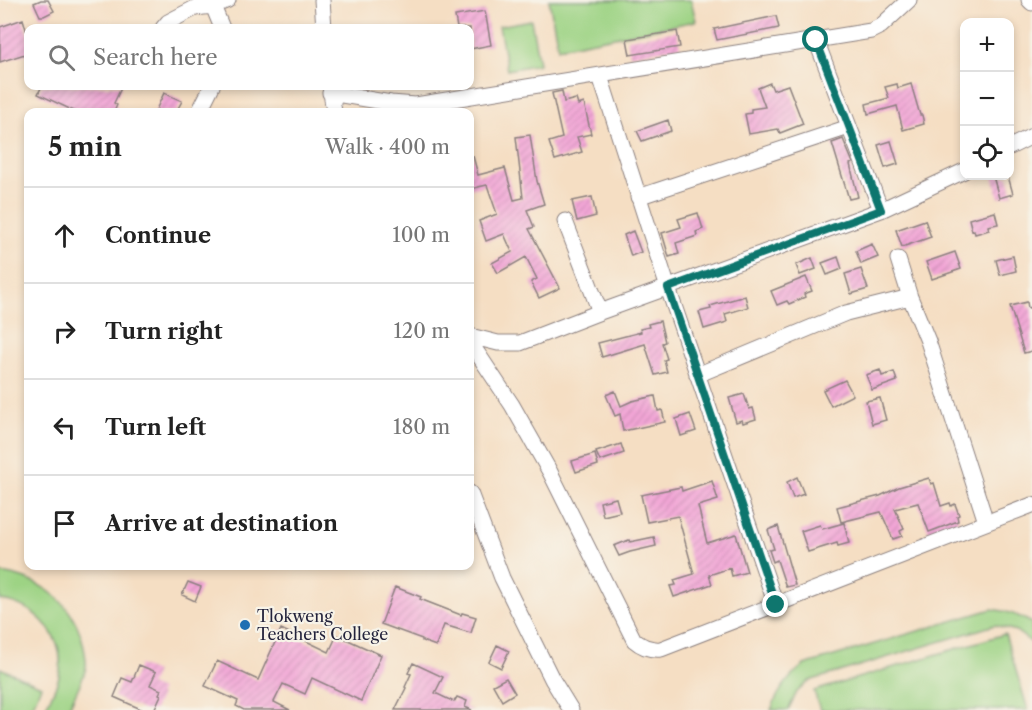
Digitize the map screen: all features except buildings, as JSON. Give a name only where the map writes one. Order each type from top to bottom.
[{"type":"street","points":[[166,24],[195,8],[213,6],[228,0]]},
{"type":"street","points":[[322,0],[324,24]]},
{"type":"street","points":[[334,90],[391,104],[416,105],[871,31],[881,26],[909,0]]},
{"type":"street","points":[[213,6],[220,24]]},
{"type":"street","points":[[816,40],[881,210]]},
{"type":"street","points":[[600,76],[668,288],[776,605]]},
{"type":"street","points":[[201,108],[210,90]]},
{"type":"street","points":[[330,90],[333,108]]},
{"type":"street","points":[[639,197],[849,127]]},
{"type":"street","points":[[1014,145],[1032,135]]},
{"type":"street","points":[[474,337],[498,343],[520,343],[881,210],[960,173]]},
{"type":"street","points":[[565,221],[600,312]]},
{"type":"street","points":[[898,259],[910,297],[928,340],[986,522]]},
{"type":"street","points":[[698,375],[846,313],[910,297]]},
{"type":"street","points":[[474,348],[512,405],[550,472],[634,640],[647,649],[661,649],[1032,505]]},
{"type":"street","points":[[474,504],[502,578],[552,680],[571,710]]},
{"type":"green space","points":[[549,0],[691,0],[696,21],[558,48]]},
{"type":"green space","points":[[531,20],[539,64],[507,70],[499,26]]},
{"type":"green space","points":[[0,573],[28,580],[52,593],[62,602],[77,625],[82,639],[86,667],[68,710],[44,710],[59,676],[58,649],[46,625],[37,616],[26,608],[0,600]]},
{"type":"green space","points":[[992,609],[1013,614],[1032,623],[1032,643],[1016,631],[995,625],[809,681],[797,692],[788,710],[771,710],[784,685],[804,665]]},
{"type":"green space","points":[[1005,634],[1028,710],[820,710],[814,691]]},
{"type":"green space","points":[[0,668],[41,686],[31,710],[0,710]]},
{"type":"place","name":"Tlokweng Teachers College","points":[[245,625]]},
{"type":"route","points":[[776,605],[668,288],[881,210],[816,40]]}]
